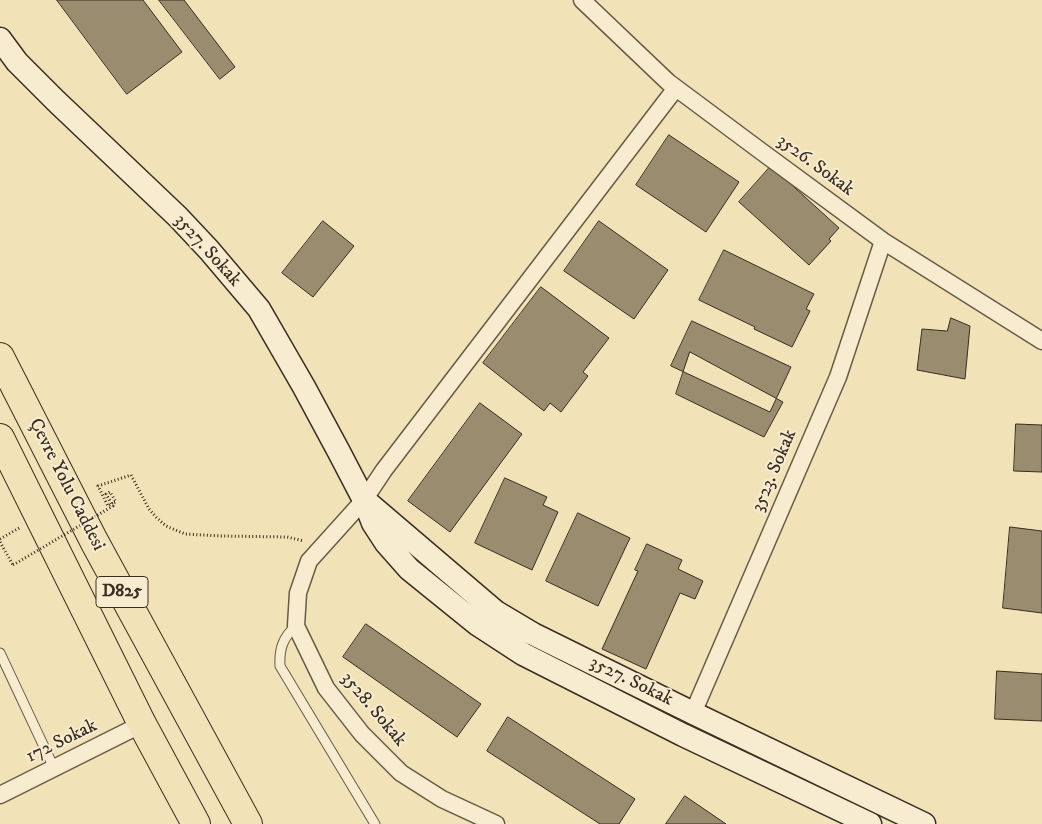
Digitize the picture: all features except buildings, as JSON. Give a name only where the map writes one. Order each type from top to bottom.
[{"type":"highway","name":"Çevre Yolu Caddesi","points":[[0,357],[94,541],[248,824]]},
{"type":"highway","name":"Çevre Yolu Caddesi","points":[[2,447],[142,724],[196,824]]},
{"type":"street","name":"3526. Sokak","points":[[582,0],[676,88],[883,241],[1042,340]]},
{"type":"street","name":"3527. Sokak","points":[[0,39],[17,62],[191,230],[259,309],[304,387],[364,500],[373,523],[386,543],[409,569],[477,624],[523,654],[683,735],[870,824]]},
{"type":"street","name":"3528. Sokak","points":[[496,824],[436,796],[401,773],[362,734],[326,688],[296,626],[298,594],[309,561],[364,500],[384,470],[676,88]]},
{"type":"street","name":"3523. Sokak","points":[[693,713],[838,377],[883,241]]},
{"type":"street","name":"3527. Sokak","points":[[364,500],[496,612],[533,634],[924,824]]},
{"type":"street","points":[[683,735],[693,713]]},
{"type":"street","name":"172 Sokak","points":[[0,795],[142,724]]},
{"type":"lane","points":[[296,626],[290,631],[281,646],[280,666],[375,824]]},
{"type":"lane","points":[[0,653],[54,768]]},
{"type":"path","points":[[0,542],[13,566],[113,506],[106,494],[110,492],[116,502],[113,503],[108,506],[98,486],[131,475],[149,509],[156,517],[166,526],[185,534],[287,537],[304,542],[319,550]]}]
